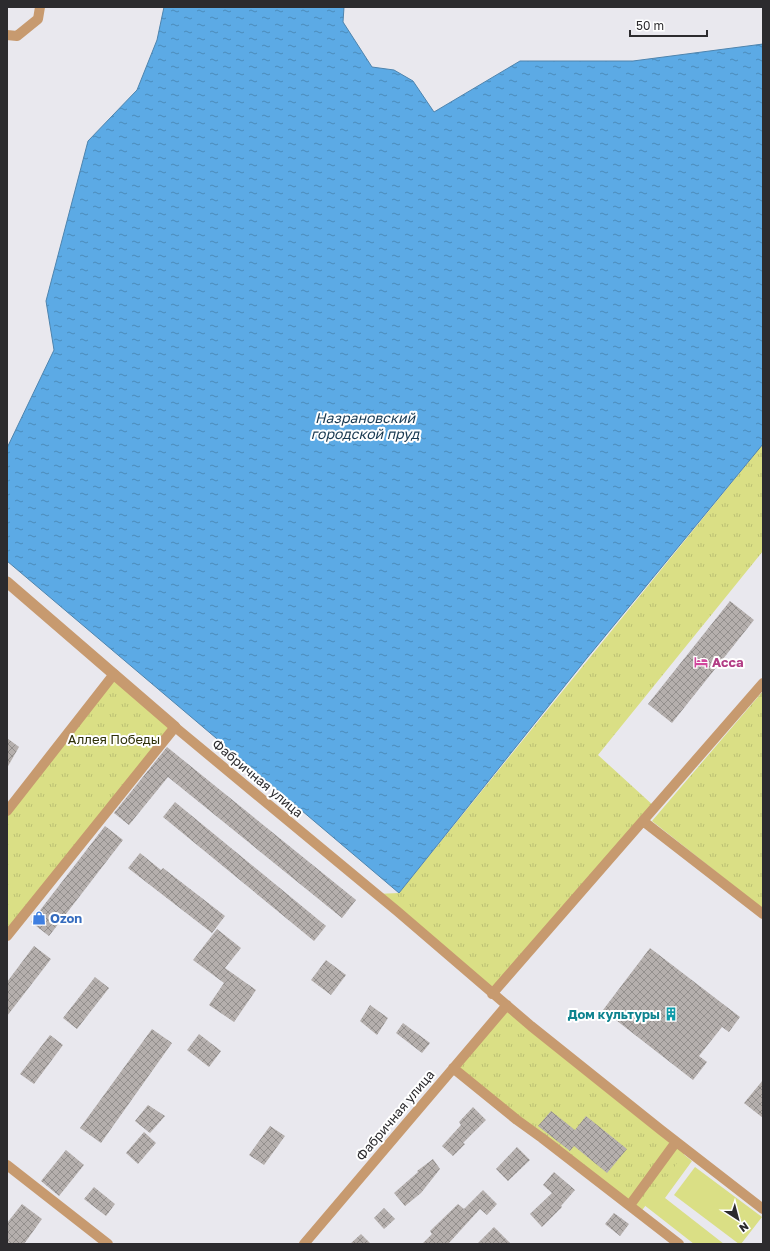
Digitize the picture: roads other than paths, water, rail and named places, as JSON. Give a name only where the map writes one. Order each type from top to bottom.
[{"type":"street","points":[[7,35],[17,36],[38,19],[40,7]]},
{"type":"street","name":"Фабричная улица","points":[[7,582],[176,727],[397,911],[530,1026],[763,1209]]},
{"type":"street","points":[[7,811],[114,674]]},
{"type":"street","points":[[492,994],[763,683]]},
{"type":"street","points":[[7,936],[176,727]]},
{"type":"street","points":[[643,821],[763,914]]},
{"type":"street","name":"Фабричная улица","points":[[304,1244],[507,1005]]},
{"type":"street","points":[[453,1068],[517,1120],[679,1244]]},
{"type":"street","points":[[630,1205],[676,1142]]},
{"type":"street","points":[[7,1165],[108,1244]]},
{"type":"water","name":"Назрановский городской пруд","points":[[164,7],[344,7],[343,22],[372,67],[394,70],[413,81],[434,112],[520,61],[633,61],[763,44],[763,444],[587,658],[399,893],[7,561],[7,448],[54,350],[46,301],[88,141],[137,90],[157,40]]},
{"type":"place","name":"Асса","points":[[701,662]]},
{"type":"place","name":"Ozon","points":[[39,918]]},
{"type":"place","name":"Дом культуры","points":[[671,1014]]},
{"type":"park label","name":"Аллея Победы","points":[[114,739]]}]
